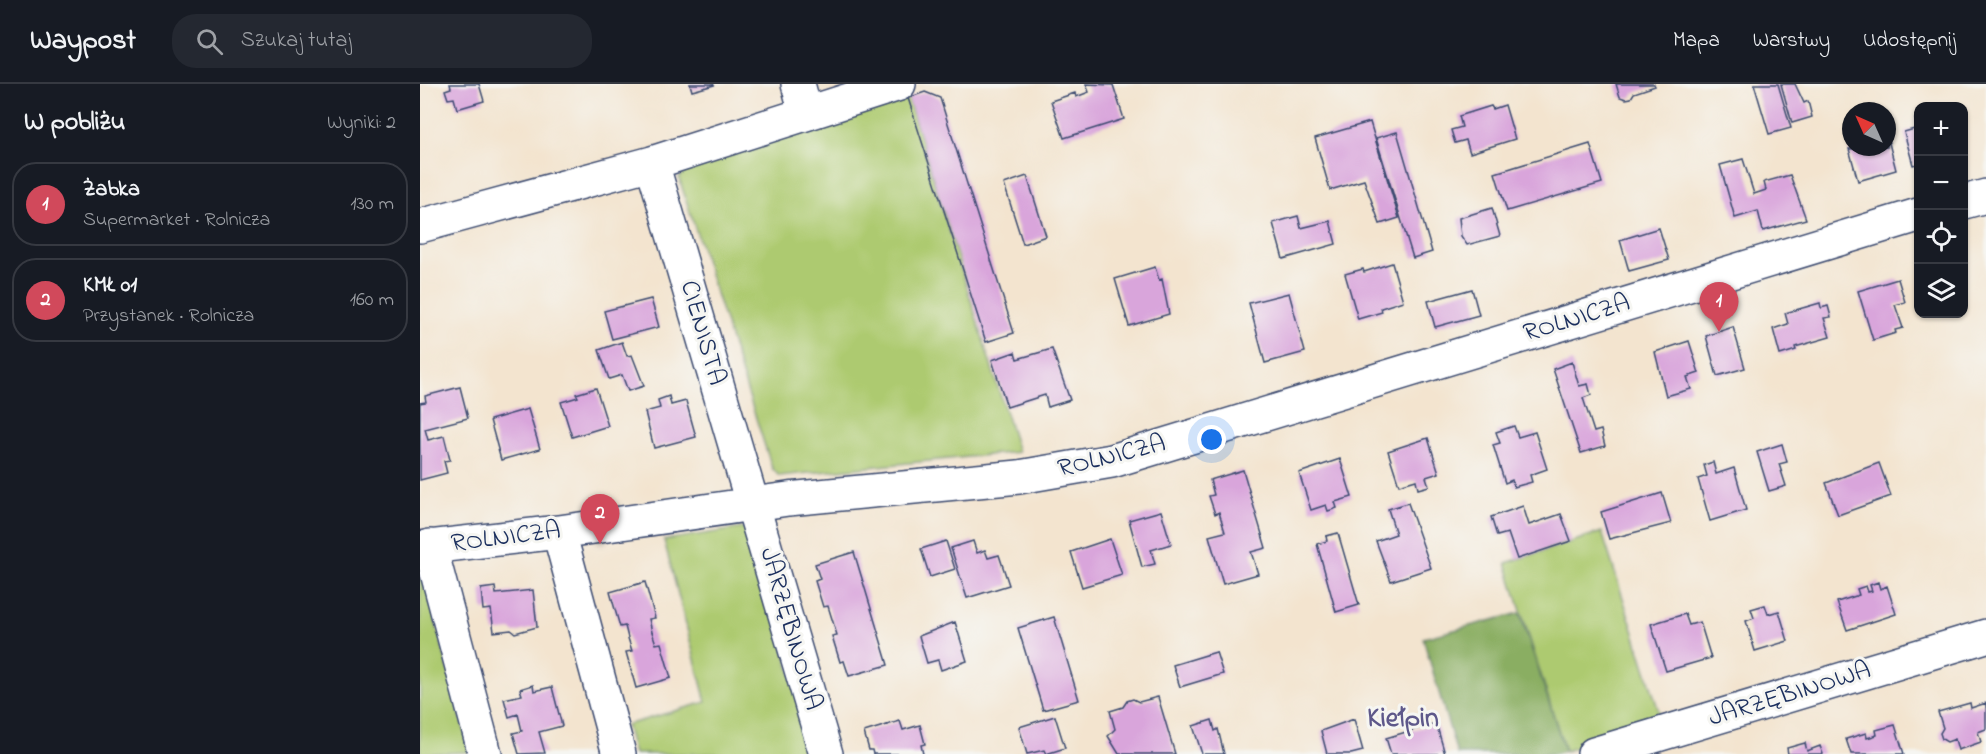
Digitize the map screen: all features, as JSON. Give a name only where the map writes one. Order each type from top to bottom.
[{"type":"street","points":[[420,226],[652,163],[802,98],[899,84]]},
{"type":"street","name":"CIENISTA","points":[[652,163],[753,504]]},
{"type":"street","points":[[1968,201],[1986,196]]},
{"type":"street","name":"ROLNICZA","points":[[425,547],[559,532],[753,504],[1019,477],[1112,461],[1914,216]]},
{"type":"street","name":"JARZĘBINOWA","points":[[753,504],[826,754]]},
{"type":"street","points":[[559,532],[619,754]]},
{"type":"street","points":[[425,547],[485,754]]},
{"type":"street","name":"JARZĘBINOWA","points":[[1594,754],[1986,636]]},
{"type":"green space","points":[[908,98],[1018,452],[779,476],[772,468],[679,178],[689,165]]},
{"type":"green space","points":[[749,527],[814,754],[634,754],[626,725],[706,702],[664,540]]},
{"type":"green space","points":[[1602,532],[1662,721],[1565,751],[1506,563]]},
{"type":"green space","points":[[420,574],[423,574],[470,752],[420,754]]},
{"type":"green space","points":[[1520,613],[1565,751],[1554,754],[1457,754],[1423,638]]},
{"type":"building","points":[[450,84],[479,84],[484,101],[457,109],[454,98],[448,99],[445,90],[451,88]]},
{"type":"building","points":[[690,84],[713,84],[714,85],[692,91]]},
{"type":"building","points":[[1086,84],[1113,85],[1124,119],[1064,138],[1051,101],[1075,93],[1076,97],[1089,92]]},
{"type":"building","points":[[1616,84],[1654,84],[1655,86],[1634,93],[1631,98],[1626,99],[1620,97]]},
{"type":"building","points":[[1754,84],[1778,84],[1791,128],[1769,134]]},
{"type":"building","points":[[1781,84],[1795,84],[1804,103],[1808,101],[1812,117],[1792,123]]},
{"type":"building","points":[[925,92],[940,98],[1014,333],[986,342],[908,98]]},
{"type":"building","points":[[1505,105],[1515,139],[1470,153],[1466,140],[1455,143],[1451,130],[1462,127],[1459,116],[1491,106],[1493,109]]},
{"type":"building","points":[[1370,122],[1399,218],[1380,224],[1364,180],[1330,190],[1315,138]]},
{"type":"building","points":[[1914,129],[1914,165],[1913,165],[1904,132]]},
{"type":"building","points":[[1397,132],[1432,252],[1413,258],[1376,138]]},
{"type":"building","points":[[1590,144],[1602,183],[1507,211],[1495,173]]},
{"type":"building","points":[[1851,156],[1892,156],[1896,170],[1858,181]]},
{"type":"building","points":[[1743,159],[1754,194],[1766,190],[1764,182],[1790,175],[1806,219],[1763,231],[1758,211],[1735,218],[1720,165]]},
{"type":"building","points":[[1027,176],[1046,236],[1023,244],[1004,184]]},
{"type":"building","points":[[1492,208],[1500,236],[1467,245],[1461,236],[1459,218]]},
{"type":"building","points":[[1298,216],[1301,228],[1330,221],[1336,244],[1283,259],[1273,223]]},
{"type":"building","points":[[1659,228],[1669,260],[1629,271],[1620,240]]},
{"type":"building","points":[[1392,263],[1403,301],[1381,308],[1382,312],[1358,319],[1345,274],[1363,269],[1364,272]]},
{"type":"building","points":[[1155,267],[1159,280],[1162,279],[1169,314],[1129,326],[1115,279]]},
{"type":"building","points":[[1898,279],[1905,302],[1895,305],[1903,328],[1895,330],[1896,333],[1873,340],[1858,291]]},
{"type":"building","points":[[1472,289],[1479,315],[1435,327],[1428,301]]},
{"type":"building","points":[[1289,293],[1305,352],[1265,363],[1249,303]]},
{"type":"building","points":[[651,299],[659,327],[612,339],[604,311]]},
{"type":"building","points":[[1820,303],[1821,308],[1828,306],[1831,317],[1824,318],[1830,337],[1795,347],[1796,350],[1780,355],[1773,329],[1788,324],[1785,313]]},
{"type":"building","points":[[1733,327],[1745,368],[1717,376],[1706,336]]},
{"type":"building","points":[[1689,341],[1699,373],[1687,377],[1691,389],[1666,396],[1655,352]]},
{"type":"building","points":[[622,342],[627,356],[632,355],[644,386],[628,391],[622,375],[609,379],[599,350]]},
{"type":"building","points":[[1052,349],[1070,400],[1048,407],[1045,395],[1007,407],[992,360],[1015,352],[1017,359]]},
{"type":"building","points":[[1572,362],[1579,386],[1588,384],[1591,395],[1583,398],[1594,432],[1601,430],[1605,446],[1581,453],[1553,369]]},
{"type":"building","points":[[460,387],[468,418],[425,429],[428,440],[444,436],[450,460],[444,461],[447,473],[420,480],[420,403],[426,402],[425,396]]},
{"type":"building","points":[[596,388],[608,426],[572,437],[561,402],[578,397],[576,394]]},
{"type":"building","points":[[669,396],[671,405],[686,401],[696,437],[654,448],[645,412],[660,408],[658,400]]},
{"type":"building","points":[[528,409],[540,449],[501,460],[490,420]]},
{"type":"building","points":[[1514,426],[1518,437],[1535,432],[1547,469],[1530,475],[1532,482],[1514,487],[1512,480],[1505,483],[1493,445],[1500,443],[1496,432]]},
{"type":"building","points":[[1428,438],[1439,473],[1426,477],[1429,486],[1418,489],[1416,480],[1399,485],[1388,451]]},
{"type":"building","points":[[1782,444],[1787,462],[1779,464],[1786,486],[1769,491],[1757,452]]},
{"type":"building","points":[[1340,459],[1352,497],[1335,502],[1337,508],[1328,511],[1326,505],[1311,510],[1299,473]]},
{"type":"building","points":[[1713,462],[1716,474],[1734,468],[1746,510],[1710,521],[1698,479],[1707,476],[1704,465]]},
{"type":"building","points":[[1879,463],[1891,496],[1838,515],[1826,483]]},
{"type":"building","points":[[1243,470],[1266,548],[1251,552],[1258,574],[1223,584],[1209,536],[1225,532],[1219,512],[1215,514],[1209,496],[1214,495],[1210,480]]},
{"type":"building","points":[[1662,493],[1671,523],[1609,539],[1601,512]]},
{"type":"building","points":[[1408,503],[1431,568],[1391,581],[1376,541],[1396,534],[1388,509]]},
{"type":"building","points":[[1523,506],[1529,525],[1561,514],[1571,541],[1517,559],[1508,533],[1497,536],[1491,517]]},
{"type":"building","points":[[1161,511],[1171,544],[1151,550],[1155,564],[1142,567],[1129,520]]},
{"type":"building","points":[[1338,533],[1359,605],[1336,612],[1317,544],[1327,541],[1326,536]]},
{"type":"building","points":[[1110,539],[1122,575],[1082,587],[1071,552]]},
{"type":"building","points":[[946,541],[955,569],[930,577],[921,549]]},
{"type":"building","points":[[973,541],[977,553],[985,550],[988,558],[999,555],[1009,585],[967,598],[951,548]]},
{"type":"building","points":[[854,552],[888,665],[849,676],[844,661],[840,662],[832,636],[837,635],[828,606],[823,607],[815,581],[820,579],[815,564]]},
{"type":"building","points":[[645,582],[655,618],[649,619],[652,632],[656,644],[661,643],[671,678],[636,688],[626,652],[632,651],[625,626],[620,627],[610,592]]},
{"type":"building","points":[[1878,582],[1880,589],[1887,586],[1896,614],[1847,630],[1837,602],[1859,595],[1857,589],[1866,586],[1868,592],[1872,591],[1870,585]]},
{"type":"building","points":[[495,587],[496,594],[533,590],[537,627],[515,633],[511,630],[494,632],[491,609],[483,610],[481,589]]},
{"type":"building","points":[[1765,605],[1768,614],[1779,611],[1788,641],[1755,651],[1746,621],[1754,618],[1751,609]]},
{"type":"building","points":[[1685,614],[1689,625],[1700,622],[1711,658],[1666,671],[1651,624]]},
{"type":"building","points":[[1054,617],[1079,700],[1043,710],[1018,628]]},
{"type":"building","points":[[955,622],[967,661],[941,670],[938,660],[927,663],[919,636]]},
{"type":"building","points":[[1216,652],[1223,674],[1180,687],[1173,665]]},
{"type":"building","points":[[533,685],[534,691],[552,687],[562,726],[539,732],[545,753],[519,754],[513,733],[522,731],[518,714],[509,717],[504,699],[522,695],[520,689]]},
{"type":"building","points":[[1158,697],[1175,754],[1119,754],[1108,736],[1115,729],[1110,711],[1123,707],[1127,701],[1133,699],[1139,702]]},
{"type":"building","points":[[1970,703],[1971,708],[1986,703],[1986,729],[1978,732],[1981,742],[1958,750],[1955,739],[1947,742],[1942,739],[1940,733],[1943,728],[1938,712]]},
{"type":"building","points":[[1055,716],[1065,748],[1046,754],[1044,750],[1027,754],[1019,727]]},
{"type":"building","points":[[1354,719],[1363,751],[1351,754],[1327,754],[1321,731]]},
{"type":"building","points":[[1212,720],[1215,731],[1218,729],[1224,754],[1202,754],[1193,726]]},
{"type":"building","points":[[900,721],[903,730],[920,725],[925,744],[921,745],[923,754],[873,754],[872,750],[869,750],[864,732]]},
{"type":"building","points":[[1436,723],[1445,754],[1391,754],[1386,738]]},
{"type":"building","points":[[1895,725],[1904,754],[1851,754],[1846,739],[1866,733],[1867,738],[1877,735],[1876,730]]},
{"type":"building","points":[[1805,743],[1807,751],[1820,746],[1823,754],[1788,754],[1787,748]]},
{"type":"place","name":"Żabka","points":[[1719,332]]},
{"type":"place","name":"KMŁ 01","points":[[600,544]]},
{"type":"district","name":"Kiełpin","points":[[1403,719]]}]
